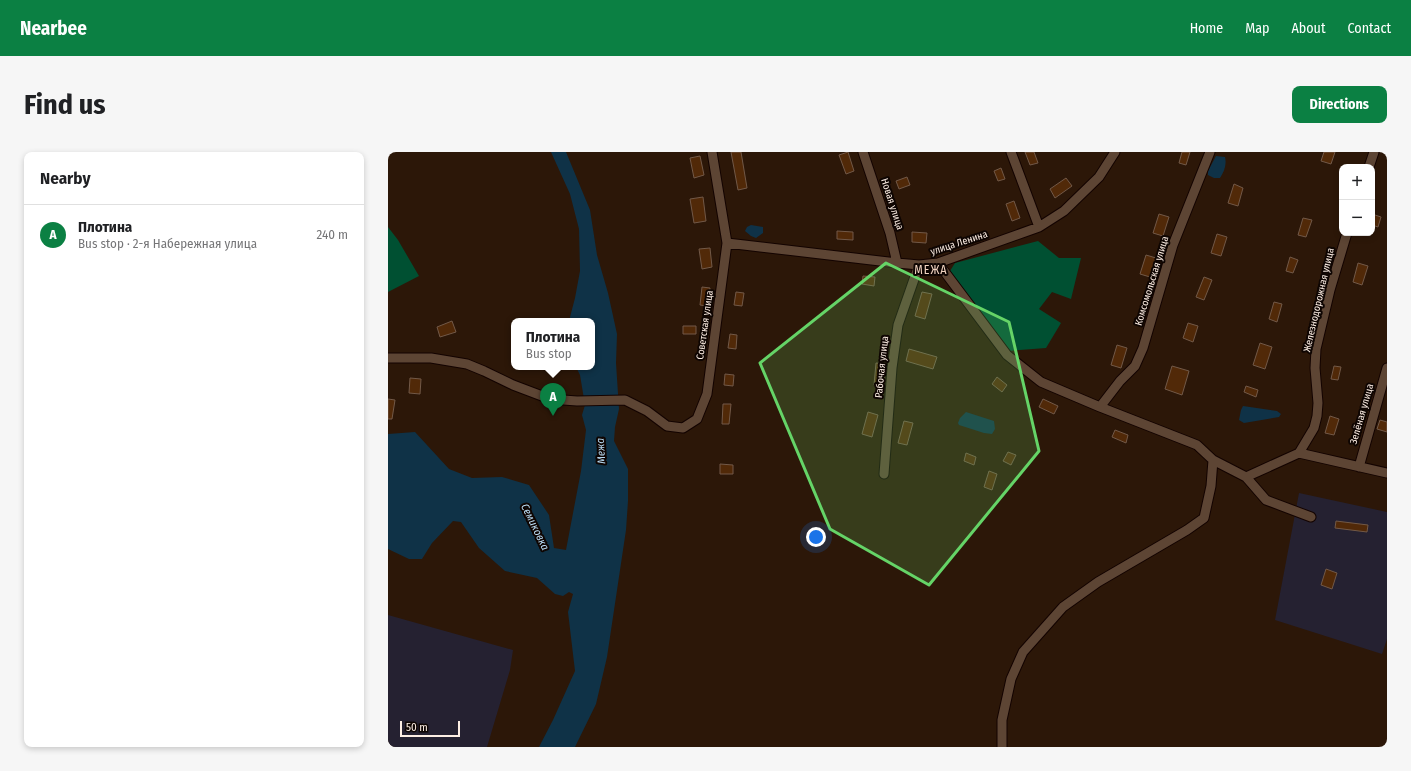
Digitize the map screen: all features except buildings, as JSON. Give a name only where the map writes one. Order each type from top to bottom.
[{"type":"street","name":"Советская улица","points":[[388,358],[431,358],[467,364],[512,385],[550,400],[625,400],[647,411],[667,426],[683,428],[696,419],[707,394],[727,243],[712,152]]},
{"type":"street","name":"Новая улица","points":[[864,152],[898,263]]},
{"type":"street","points":[[1011,152],[1039,227]]},
{"type":"street","name":"улица Ленина","points":[[727,243],[919,265],[938,263],[1039,227],[1064,212],[1098,177],[1115,152]]},
{"type":"street","name":"Комсомольская улица","points":[[1100,407],[1120,381],[1135,366],[1143,348],[1173,245],[1210,152]]},
{"type":"street","points":[[1370,164],[1374,152]]},
{"type":"street","name":"Железнодорожная улица","points":[[1299,453],[1314,428],[1317,416],[1318,403],[1315,368],[1316,349],[1330,290],[1346,236]]},
{"type":"street","points":[[938,263],[1007,355],[1041,382],[1197,445],[1213,460],[1246,477],[1266,500],[1311,517]]},
{"type":"street","name":"Рабочая улица","points":[[884,474],[892,368],[898,325],[919,265]]},
{"type":"street","name":"Зелёная улица","points":[[1359,466],[1387,368]]},
{"type":"street","points":[[1246,477],[1299,453],[1387,473]]},
{"type":"street","points":[[1002,747],[1002,720],[1011,679],[1024,652],[1063,607],[1098,582],[1187,530],[1204,518],[1211,486],[1213,460]]},
{"type":"highlighted area","points":[[886,263],[1009,322],[1039,451],[929,585],[830,529],[760,363]]},
{"type":"shaded area","points":[[1299,493],[1387,512],[1387,639],[1382,654],[1275,620]]},
{"type":"shaded area","points":[[388,615],[513,650],[510,670],[487,747],[388,747]]},
{"type":"green space","points":[[388,227],[398,240],[419,276],[388,292]]},
{"type":"green space","points":[[1038,241],[1059,258],[1081,258],[1071,299],[1052,292],[1039,309],[1061,323],[1046,348],[1008,351],[950,271],[955,263]]},
{"type":"water","points":[[551,152],[566,152],[590,210],[597,255],[608,293],[617,334],[616,363],[619,409],[614,441],[628,469],[628,501],[626,530],[607,657],[596,704],[575,747],[539,747],[575,671],[568,612],[573,594],[569,592],[563,596],[555,594],[537,578],[505,571],[479,548],[461,522],[453,521],[432,543],[422,559],[409,559],[388,549],[388,434],[415,432],[449,469],[472,478],[502,477],[529,485],[549,515],[554,548],[566,550],[581,471],[586,430],[582,415],[585,405],[580,375],[578,370],[595,370],[595,318],[570,318],[580,271],[579,229],[570,194]]},
{"type":"water","points":[[1216,156],[1225,157],[1225,168],[1220,178],[1214,178],[1208,175],[1208,171]]},
{"type":"water","points":[[751,225],[763,227],[763,233],[756,238],[751,236],[745,231],[747,227]]},
{"type":"water","points":[[1243,406],[1277,411],[1281,414],[1279,417],[1244,423],[1239,420]]},
{"type":"water","points":[[966,412],[994,421],[995,429],[992,434],[959,425],[958,423],[960,418]]},
{"type":"place","name":"Плотина","points":[[553,416]]},
{"type":"district","name":"МЕЖА","points":[[931,270]]},
{"type":"water label","name":"Межа","points":[[601,451]]},
{"type":"water label","name":"Семиковка","points":[[535,527]]}]
